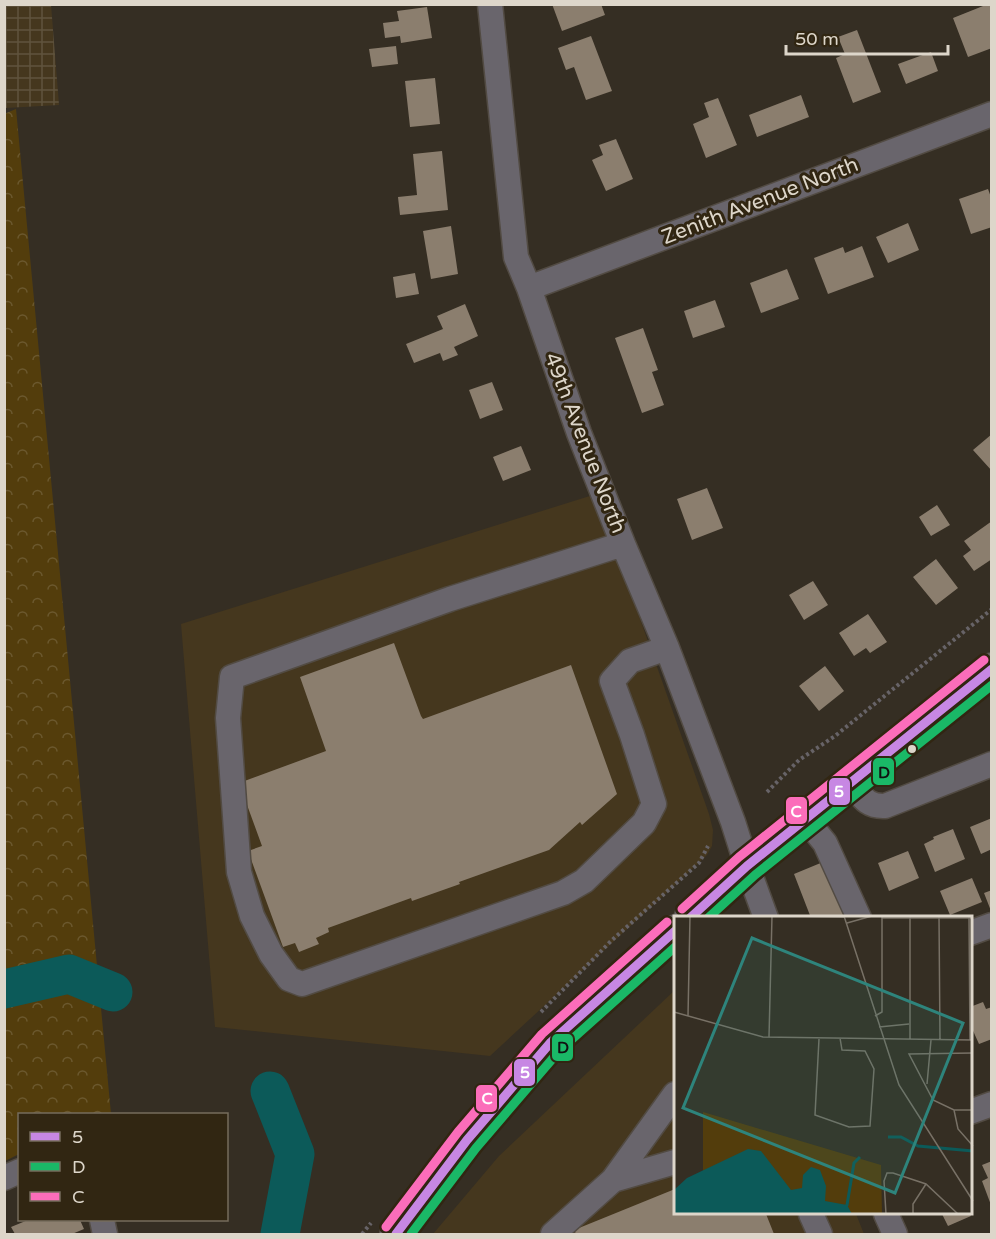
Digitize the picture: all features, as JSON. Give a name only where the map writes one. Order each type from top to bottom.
[{"type":"main road","points":[[692,916],[747,866],[992,669]]},
{"type":"main road","points":[[396,1234],[467,1140],[551,1042],[674,933]]},
{"type":"street","name":"49th Avenue North","points":[[490,4],[516,257],[579,433],[667,648],[734,822],[765,916]]},
{"type":"street","name":"Zenith Avenue North","points":[[529,288],[992,114]]},
{"type":"street","points":[[623,544],[450,599],[232,677],[228,718],[239,872],[252,916],[271,954],[289,979],[302,984],[563,893],[584,881],[644,824],[654,804],[612,681],[630,661],[667,648]]},
{"type":"street","points":[[851,783],[869,804],[885,806],[992,764]]},
{"type":"street","points":[[804,821],[825,843],[858,916]]},
{"type":"street","points":[[972,932],[992,925]]},
{"type":"street","points":[[553,1234],[613,1180],[674,1095]]},
{"type":"street","points":[[972,1111],[992,1104]]},
{"type":"street","points":[[613,1180],[674,1162]]},
{"type":"street","points":[[4,1178],[18,1172]]},
{"type":"street","points":[[811,1215],[820,1234]]},
{"type":"street","points":[[886,1215],[895,1234]]},
{"type":"path","points":[[767,792],[799,760],[835,736],[992,609]]},
{"type":"shaded area","points":[[5,4],[51,5],[59,105],[5,108]]},
{"type":"shaded area","points":[[593,495],[626,579],[709,814],[713,830],[712,846],[707,855],[490,1056],[215,1027],[181,624]]},
{"type":"shaded area","points":[[674,991],[674,1215],[856,1215],[864,1234],[433,1234],[499,1156]]},
{"type":"green space","points":[[16,109],[111,1113],[18,1113],[18,1154],[5,1161],[4,114]]},
{"type":"building","points":[[552,4],[601,4],[605,15],[562,31]]},
{"type":"building","points":[[992,4],[992,48],[968,57],[953,18]]},
{"type":"building","points":[[427,7],[432,38],[401,43],[400,36],[385,38],[383,23],[399,21],[397,11]]},
{"type":"building","points":[[857,30],[881,92],[853,103],[836,58],[845,54],[838,37]]},
{"type":"building","points":[[591,36],[612,91],[586,100],[574,67],[566,70],[558,48]]},
{"type":"building","points":[[396,46],[398,64],[372,67],[369,49]]},
{"type":"building","points":[[931,52],[938,71],[906,84],[898,64]]},
{"type":"building","points":[[435,78],[440,124],[410,127],[405,81]]},
{"type":"building","points":[[801,95],[809,117],[757,137],[749,115]]},
{"type":"building","points":[[718,98],[737,145],[706,158],[693,124],[709,117],[704,103]]},
{"type":"building","points":[[616,139],[633,179],[606,191],[592,160],[603,155],[599,145]]},
{"type":"building","points":[[442,151],[448,210],[400,215],[398,197],[417,195],[413,154]]},
{"type":"building","points":[[988,189],[992,200],[992,227],[971,234],[959,199]]},
{"type":"building","points":[[908,223],[919,250],[888,263],[876,237]]},
{"type":"building","points":[[451,226],[458,274],[431,279],[423,231]]},
{"type":"building","points":[[862,246],[874,277],[828,294],[814,258],[843,247],[845,253]]},
{"type":"building","points":[[787,269],[799,299],[761,313],[750,283]]},
{"type":"building","points":[[415,273],[419,294],[396,298],[393,277]]},
{"type":"building","points":[[715,300],[725,327],[693,338],[684,311]]},
{"type":"building","points":[[465,304],[478,336],[454,347],[458,355],[443,361],[440,353],[414,363],[406,344],[443,329],[437,316]]},
{"type":"building","points":[[643,328],[658,370],[652,372],[664,405],[642,413],[615,338]]},
{"type":"building","points":[[492,382],[503,410],[480,419],[469,390]]},
{"type":"building","points":[[992,434],[992,471],[973,450]]},
{"type":"building","points":[[521,446],[531,470],[503,481],[493,457]]},
{"type":"building","points":[[707,488],[723,528],[692,540],[677,499]]},
{"type":"building","points":[[937,505],[950,525],[931,536],[919,517]]},
{"type":"building","points":[[992,521],[992,559],[974,571],[963,556],[971,550],[964,541]]},
{"type":"building","points":[[936,559],[958,588],[936,605],[913,577]]},
{"type":"building","points":[[813,581],[828,605],[804,620],[789,595]]},
{"type":"building","points":[[868,614],[887,642],[870,653],[866,648],[854,656],[839,633]]},
{"type":"building","points":[[394,643],[423,719],[571,665],[617,794],[582,825],[580,822],[549,850],[412,901],[411,898],[328,928],[329,932],[316,938],[319,944],[299,952],[295,943],[283,947],[248,851],[262,846],[239,783],[326,751],[300,677]]},
{"type":"building","points":[[825,666],[844,691],[819,711],[799,686]]},
{"type":"building","points":[[992,818],[992,849],[981,854],[970,827]]},
{"type":"building","points":[[953,829],[965,859],[935,872],[924,844],[934,839],[933,837]]},
{"type":"building","points":[[908,851],[919,878],[889,891],[878,863]]},
{"type":"building","points":[[823,862],[844,916],[810,916],[794,874]]},
{"type":"building","points":[[972,878],[982,902],[950,915],[940,891]]},
{"type":"building","points":[[992,890],[992,911],[991,911],[984,893]]},
{"type":"building","points":[[983,1002],[986,1009],[992,1007],[992,1039],[979,1044],[972,1028],[972,1006]]},
{"type":"building","points":[[992,1161],[991,1205],[982,1181],[988,1178],[982,1165]]},
{"type":"building","points":[[674,1189],[674,1215],[766,1215],[774,1234],[576,1234],[574,1230]]},
{"type":"building","points":[[942,1215],[971,1216],[948,1226]]},
{"type":"building","points":[[26,1221],[80,1221],[84,1229],[72,1234],[15,1234],[11,1227]]},
{"type":"waterway","points":[[4,989],[69,974],[113,992]]},
{"type":"waterway","points":[[270,1091],[295,1154],[280,1234]]},
{"type":"transit line","name":"C","points":[[682,909],[739,857],[984,660]]},
{"type":"transit line","name":"5","points":[[692,916],[747,866],[992,669]]},
{"type":"transit line","name":"D","points":[[710,916],[755,875],[992,685]]},
{"type":"transit line","name":"C","points":[[386,1227],[458,1132],[542,1034],[667,922]]},
{"type":"transit line","name":"5","points":[[396,1234],[467,1140],[551,1042],[674,932]]},
{"type":"transit line","name":"D","points":[[411,1234],[476,1148],[560,1050],[674,948]]}]
